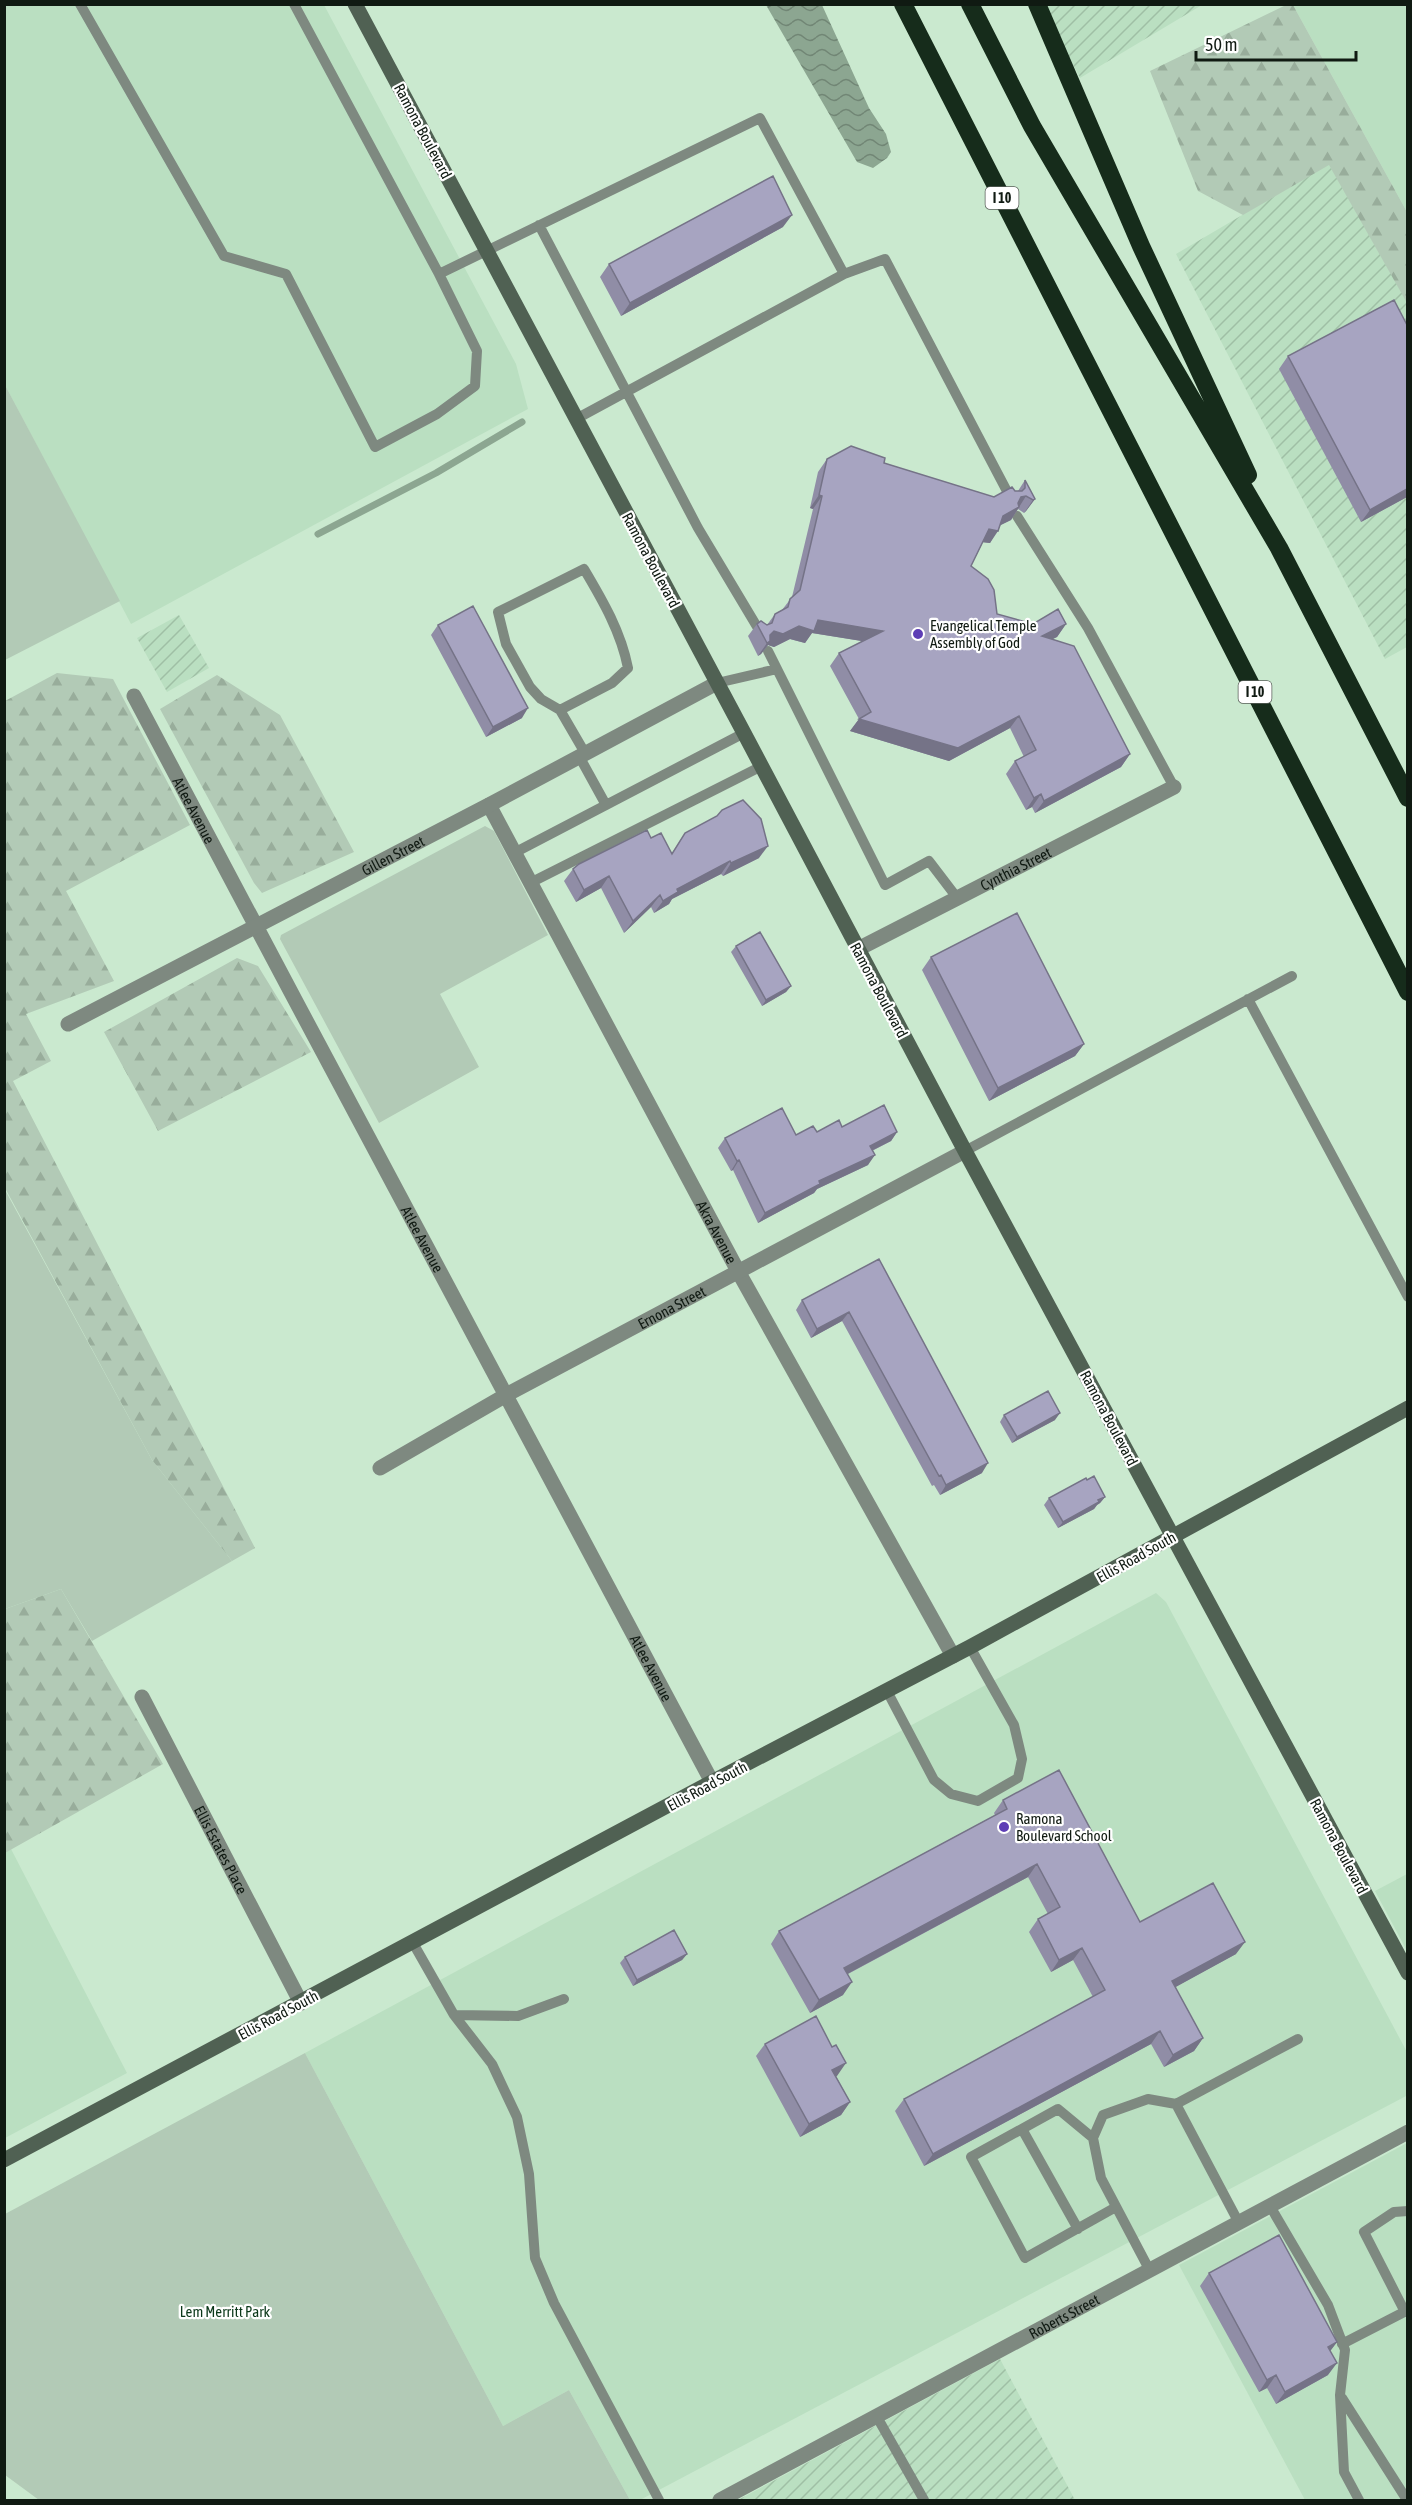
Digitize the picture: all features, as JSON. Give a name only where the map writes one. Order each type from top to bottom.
[{"type":"highway","name":"I 10","points":[[903,4],[1407,992]]},
{"type":"highway","points":[[970,4],[1032,126],[1279,548],[1407,798]]},
{"type":"highway","points":[[1037,4],[1141,246],[1244,467],[1279,548]]},
{"type":"street","name":"Ramona Boulevard","points":[[355,4],[965,1151],[1407,1973]]},
{"type":"street","name":"Gillen Street","points":[[68,1024],[489,805],[717,683]]},
{"type":"street","name":"Atlee Avenue","points":[[134,696],[508,1394],[712,1782]]},
{"type":"street","name":"Cynthia Street","points":[[858,949],[1174,788]]},
{"type":"street","name":"Akra Avenue","points":[[489,805],[739,1273],[953,1656]]},
{"type":"street","name":"Ernona Street","points":[[380,1468],[508,1394],[965,1151]]},
{"type":"street","name":"Ellis Road South","points":[[4,2160],[970,1647],[1407,1408]]},
{"type":"street","name":"Ellis Estates Place","points":[[142,1697],[301,2003]]},
{"type":"street","name":"Roberts Street","points":[[720,2500],[1407,2132]]},
{"type":"lane","points":[[80,4],[224,256],[286,274],[375,447],[437,414],[476,386],[477,351],[439,274],[294,4]]},
{"type":"lane","points":[[439,274],[760,118],[844,274]]},
{"type":"lane","points":[[539,225],[698,528],[759,630]]},
{"type":"lane","points":[[576,419],[844,274],[885,259],[1010,496]]},
{"type":"lane","points":[[1017,516],[1088,628],[1174,788]]},
{"type":"lane","points":[[560,710],[612,683],[628,668],[619,637],[603,600],[584,569],[498,612],[506,644],[530,687],[541,699],[560,710],[606,805]]},
{"type":"lane","points":[[768,651],[885,885],[929,861],[958,899]]},
{"type":"lane","points":[[717,683],[777,669]]},
{"type":"lane","points":[[514,853],[744,733]]},
{"type":"lane","points":[[530,883],[762,766]]},
{"type":"lane","points":[[965,1151],[1292,976]]},
{"type":"lane","points":[[1248,999],[1407,1297]]},
{"type":"lane","points":[[887,1691],[934,1780],[951,1794],[978,1801],[1018,1778],[1022,1759],[1014,1725],[970,1647]]},
{"type":"lane","points":[[413,1943],[454,2015],[492,2064],[517,2117],[529,2174],[535,2258],[554,2303],[659,2500]]},
{"type":"lane","points":[[454,2015],[518,2016],[564,1999]]},
{"type":"lane","points":[[1150,2271],[1101,2178],[1093,2138],[1103,2115],[1148,2099],[1176,2104],[1298,2039]]},
{"type":"lane","points":[[1176,2104],[1239,2223]]},
{"type":"lane","points":[[1093,2138],[1058,2109],[971,2157],[1025,2258],[1116,2207]]},
{"type":"lane","points":[[1022,2129],[1078,2229]]},
{"type":"lane","points":[[1270,2206],[1328,2305],[1345,2350],[1340,2396],[1344,2472],[1359,2500]]},
{"type":"lane","points":[[1342,2343],[1406,2311],[1364,2232],[1394,2212],[1407,2211]]},
{"type":"lane","points":[[1340,2396],[1407,2500]]},
{"type":"lane","points":[[877,2417],[924,2500]]},
{"type":"shaded area","points":[[4,5],[324,5],[516,364],[528,409],[131,624],[5,385]]},
{"type":"shaded area","points":[[1042,5],[1202,5],[1080,78]]},
{"type":"shaded area","points":[[1293,5],[1407,5],[1407,212]]},
{"type":"shaded area","points":[[1329,164],[1407,302],[1407,647],[1385,659],[1176,254]]},
{"type":"shaded area","points":[[179,615],[209,668],[167,692],[137,638]]},
{"type":"shaded area","name":"Ramona Boulevard School","points":[[1156,1593],[1166,1602],[1407,2052],[1408,2095],[640,2500],[630,2500],[569,2390],[503,2426],[305,2053]]},
{"type":"shaded area","points":[[11,1849],[127,2073],[5,2138],[4,1853]]},
{"type":"shaded area","points":[[1407,1874],[1407,1951],[1375,1891]]},
{"type":"shaded area","points":[[1407,2143],[1407,2500],[1305,2500],[1179,2265]]},
{"type":"shaded area","points":[[1000,2359],[1075,2500],[738,2500]]},
{"type":"green space","points":[[1286,5],[1293,5],[1407,212],[1407,303],[1329,165],[1243,215],[1198,191],[1150,71]]},
{"type":"green space","points":[[5,385],[120,601],[4,660]]},
{"type":"green space","points":[[57,673],[113,679],[190,825],[66,891],[114,981],[26,1014],[51,1061],[13,1081],[255,1548],[232,1561],[152,1460],[5,1188],[5,701]]},
{"type":"green space","points":[[217,675],[280,715],[354,852],[262,893],[254,883],[160,709]]},
{"type":"green space","points":[[485,826],[494,831],[548,935],[440,994],[479,1067],[379,1123],[280,939],[281,935]]},
{"type":"green space","points":[[237,958],[258,966],[311,1052],[158,1131],[104,1032]]},
{"type":"green space","points":[[4,1188],[152,1460],[232,1561],[92,1641],[61,1589],[5,1609]]},
{"type":"green space","points":[[61,1589],[163,1764],[5,1853],[5,1609]]},
{"type":"green space","name":"Lem Merritt Park","points":[[305,2053],[503,2426],[569,2390],[630,2500],[39,2500],[5,2475],[5,2214]]},
{"type":"water","points":[[766,5],[822,5],[869,108],[886,134],[891,152],[887,158],[873,168],[857,162]]},
{"type":"building","points":[[773,176],[792,215],[630,303],[609,264]]},
{"type":"building","points":[[1394,300],[1407,325],[1407,489],[1370,510],[1288,356]]},
{"type":"building","name":"Evangelical Temple Assembly of God","points":[[851,446],[885,458],[884,463],[994,497],[1012,487],[1015,491],[1022,491],[1025,488],[1025,480],[1035,499],[1021,497],[1019,507],[1003,516],[998,531],[989,529],[971,566],[988,579],[994,590],[997,614],[1033,624],[1058,609],[1066,624],[1042,636],[1074,646],[1130,754],[1044,801],[1041,794],[1034,798],[1015,761],[1036,750],[1019,716],[958,748],[859,719],[871,712],[839,653],[883,631],[818,620],[814,631],[799,626],[783,634],[774,631],[767,643],[757,624],[761,621],[767,625],[772,623],[775,614],[788,607],[790,599],[800,590],[822,496],[819,495],[827,459]]},
{"type":"building","points":[[473,606],[528,708],[493,727],[438,625]]},
{"type":"building","points":[[743,800],[761,819],[768,846],[731,863],[730,861],[677,889],[678,892],[663,901],[660,895],[633,921],[609,876],[584,890],[573,869],[647,830],[651,838],[661,833],[672,854],[685,833]]},
{"type":"building","points":[[1017,913],[1084,1044],[998,1088],[931,957]]},
{"type":"building","points":[[760,932],[791,986],[766,1000],[736,946]]},
{"type":"building","points":[[884,1105],[897,1132],[870,1146],[875,1155],[819,1181],[820,1184],[765,1213],[739,1160],[737,1161],[725,1138],[782,1108],[796,1135],[813,1126],[817,1132],[839,1120],[842,1127]]},
{"type":"building","points":[[879,1259],[988,1463],[946,1485],[849,1312],[817,1329],[802,1300]]},
{"type":"building","points":[[1048,1391],[1060,1413],[1017,1437],[1004,1415]]},
{"type":"building","points":[[1094,1476],[1105,1497],[1063,1522],[1049,1498]]},
{"type":"building","points":[[1059,1770],[1140,1922],[1213,1883],[1245,1942],[1172,1981],[1203,2038],[1173,2055],[1160,2031],[933,2154],[904,2099],[1105,1990],[1082,1948],[1059,1960],[1038,1919],[1060,1907],[1037,1864],[844,1968],[852,1982],[819,2000],[779,1931],[1007,1809],[1003,1800]]},
{"type":"building","points":[[674,1930],[687,1954],[637,1980],[625,1957]]},
{"type":"building","points":[[816,2016],[832,2047],[836,2045],[846,2063],[832,2070],[850,2102],[809,2124],[765,2044]]},
{"type":"building","points":[[1279,2235],[1337,2342],[1328,2347],[1337,2363],[1285,2392],[1276,2375],[1267,2380],[1209,2273]]},
{"type":"waterway","points":[[318,534],[436,473],[522,422]]},
{"type":"place","name":"Evangelical Temple Assembly of God","points":[[918,634]]},
{"type":"place","name":"Ramona Boulevard School","points":[[1004,1827]]}]
